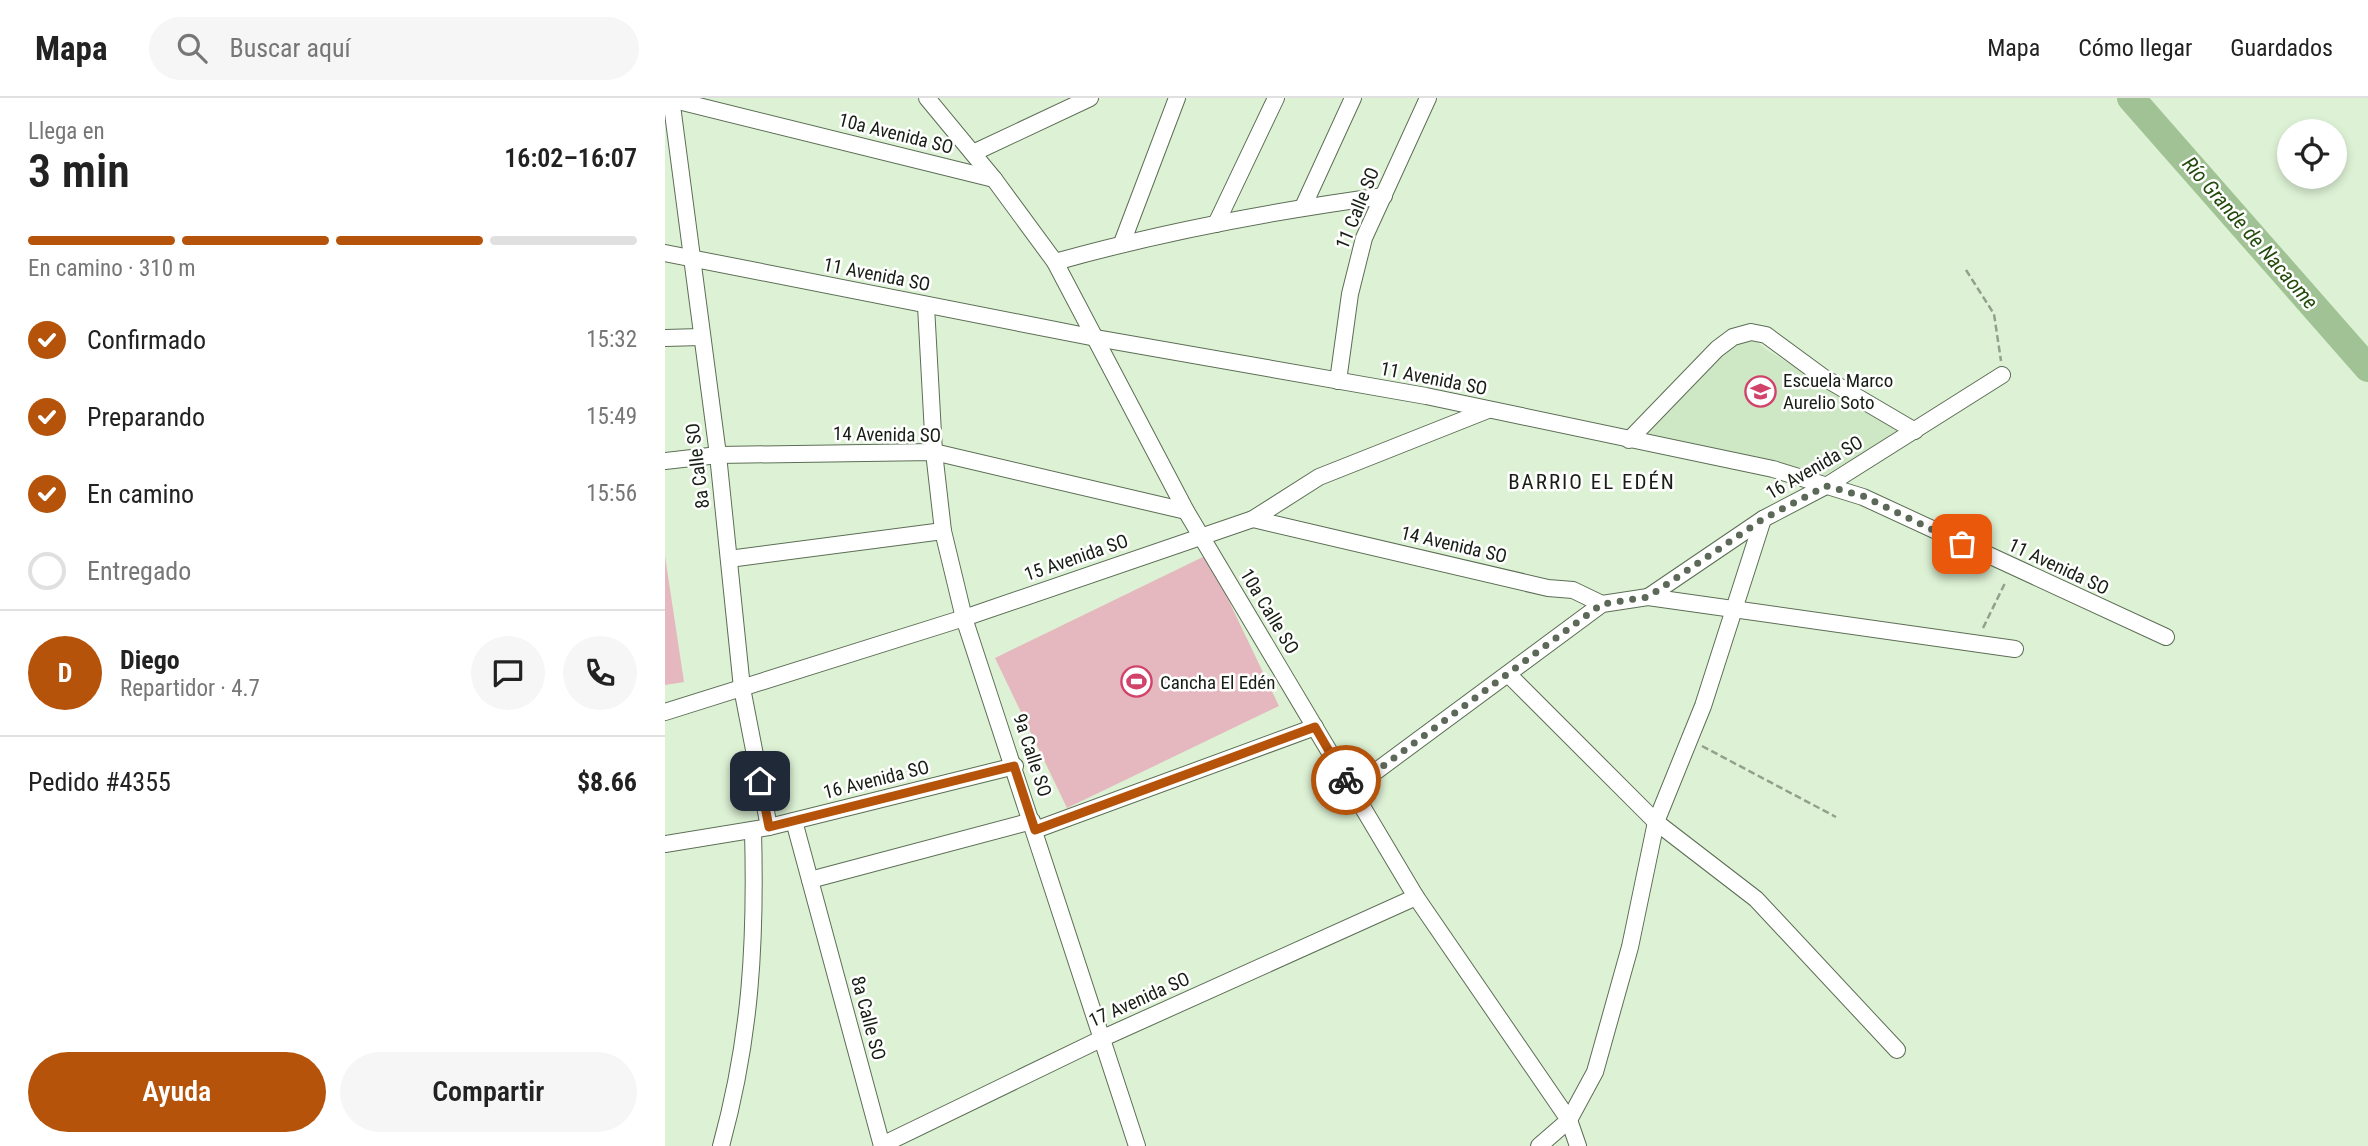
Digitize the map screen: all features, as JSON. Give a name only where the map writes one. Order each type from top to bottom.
[{"type":"street","name":"10a Avenida SO","points":[[669,98],[994,179]]},
{"type":"street","name":"8a Calle SO","points":[[669,98],[718,455],[742,688],[761,828],[749,1015],[721,1146]]},
{"type":"street","name":"10a Calle SO","points":[[927,98],[994,179],[1055,262],[1186,510],[1416,897],[1569,1120],[1578,1146]]},
{"type":"street","points":[[973,153],[1090,98]]},
{"type":"street","points":[[1122,243],[1177,98]]},
{"type":"street","points":[[1216,225],[1276,98]]},
{"type":"street","points":[[1303,207],[1353,98]]},
{"type":"street","name":"11 Calle SO","points":[[1338,382],[1350,294],[1364,238],[1428,98]]},
{"type":"street","points":[[1055,262],[1122,243],[1303,207],[1384,196]]},
{"type":"street","name":"11 Avenida SO","points":[[665,253],[926,306],[1488,410],[1773,469],[1863,496],[2012,568],[2166,637]]},
{"type":"street","name":"9a Calle SO","points":[[926,306],[934,452],[943,531],[964,618],[1137,1146]]},
{"type":"street","points":[[1629,440],[1717,349],[1733,337],[1751,332],[1766,335],[1823,377],[1915,431]]},
{"type":"street","points":[[665,338],[701,337]]},
{"type":"street","name":"16 Avenida SO","points":[[1648,597],[1763,519],[1826,486],[2002,375]]},
{"type":"street","name":"15 Avenida SO","points":[[665,712],[964,618],[1253,519],[1319,477],[1488,410]]},
{"type":"street","name":"14 Avenida SO","points":[[665,461],[718,455],[934,452],[1186,510]]},
{"type":"street","name":"14 Avenida SO","points":[[1253,519],[1548,588],[1573,590],[1602,604]]},
{"type":"street","points":[[1539,1146],[1569,1120],[1595,1072],[1630,947],[1656,822],[1690,739],[1763,519]]},
{"type":"street","points":[[729,559],[943,531]]},
{"type":"street","points":[[1352,789],[1602,604],[1648,597],[1734,612],[2015,649]]},
{"type":"street","points":[[1508,674],[1656,822],[1756,899],[1897,1050]]},
{"type":"street","points":[[810,880],[1034,826],[1315,727]]},
{"type":"street","name":"16 Avenida SO","points":[[665,844],[794,821],[1014,766]]},
{"type":"street","name":"8a Calle SO","points":[[794,821],[882,1146]]},
{"type":"street","name":"17 Avenida SO","points":[[882,1146],[1103,1038],[1416,897]]},
{"type":"path","points":[[1966,270],[1994,314],[2001,346],[2002,375]]},
{"type":"path","points":[[1975,644],[2012,568]]},
{"type":"path","points":[[1690,739],[1836,817]]},
{"type":"shaded area","name":"Escuela Marco Aurelio Soto","points":[[1753,339],[1900,431],[1825,475],[1646,435],[1725,351],[1741,340]]},
{"type":"shaded area","name":"Cancha El Edén","points":[[1207,555],[1279,706],[1067,808],[995,658]]},
{"type":"shaded area","points":[[665,556],[684,682],[665,685]]},
{"type":"waterway","name":"Río Grande de Nacaome","points":[[2131,98],[2368,368]]},
{"type":"way so far","points":[[1346,780],[1352,789],[1602,604],[1648,597],[1763,519],[1826,486],[1863,496],[1962,544]]},
{"type":"place","name":"Escuela Marco Aurelio Soto","points":[[1760,391]]},
{"type":"place","name":"Cancha El Edén","points":[[1137,682]]},
{"type":"district","name":"BARRIO EL EDÉN","points":[[1592,482]]},
{"type":"route","points":[[760,781],[769,827],[1014,766],[1035,830],[1315,727],[1346,780]]}]
